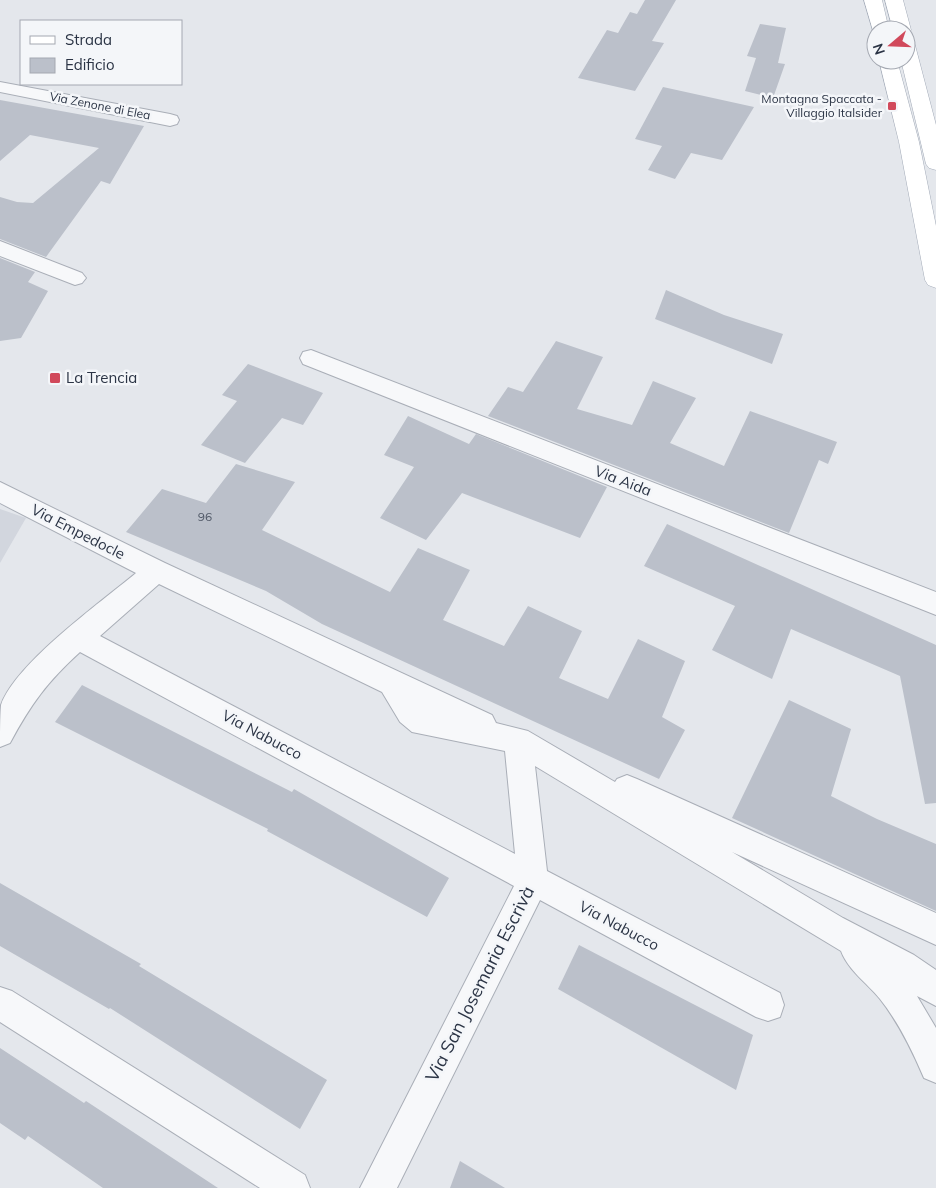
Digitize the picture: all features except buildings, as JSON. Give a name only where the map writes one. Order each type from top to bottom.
[{"type":"main road","points":[[873,0],[878,20]]},
{"type":"main road","points":[[894,0],[899,20]]},
{"type":"main road","points":[[891,70],[909,142],[936,280]]},
{"type":"main road","points":[[912,70],[936,164]]},
{"type":"street","name":"Via Zenone di Elea","points":[[0,87],[170,120]]},
{"type":"street","points":[[0,248],[75,278]]},
{"type":"street","name":"Via Aida","points":[[311,358],[936,604]]},
{"type":"street","name":"Via Empedocle","points":[[0,492],[156,571]]},
{"type":"street","points":[[0,734],[20,697],[45,666],[156,571],[392,683],[936,929]]},
{"type":"street","name":"Via Nabucco","points":[[77,637],[768,1005]]},
{"type":"street","points":[[518,740],[832,929],[903,966],[936,990]]},
{"type":"street","name":"Via San Josemaria Escrivà","points":[[378,1188],[533,880],[518,740]]},
{"type":"street","points":[[832,929],[871,964],[901,1000],[936,1066]]},
{"type":"street","points":[[0,1003],[292,1188]]},
{"type":"shaded area","points":[[0,509],[26,518],[0,563]]},
{"type":"place","name":"Montagna Spaccata - Villaggio Italsider","points":[[892,106]]},
{"type":"place","name":"La Trencia","points":[[55,378]]}]
